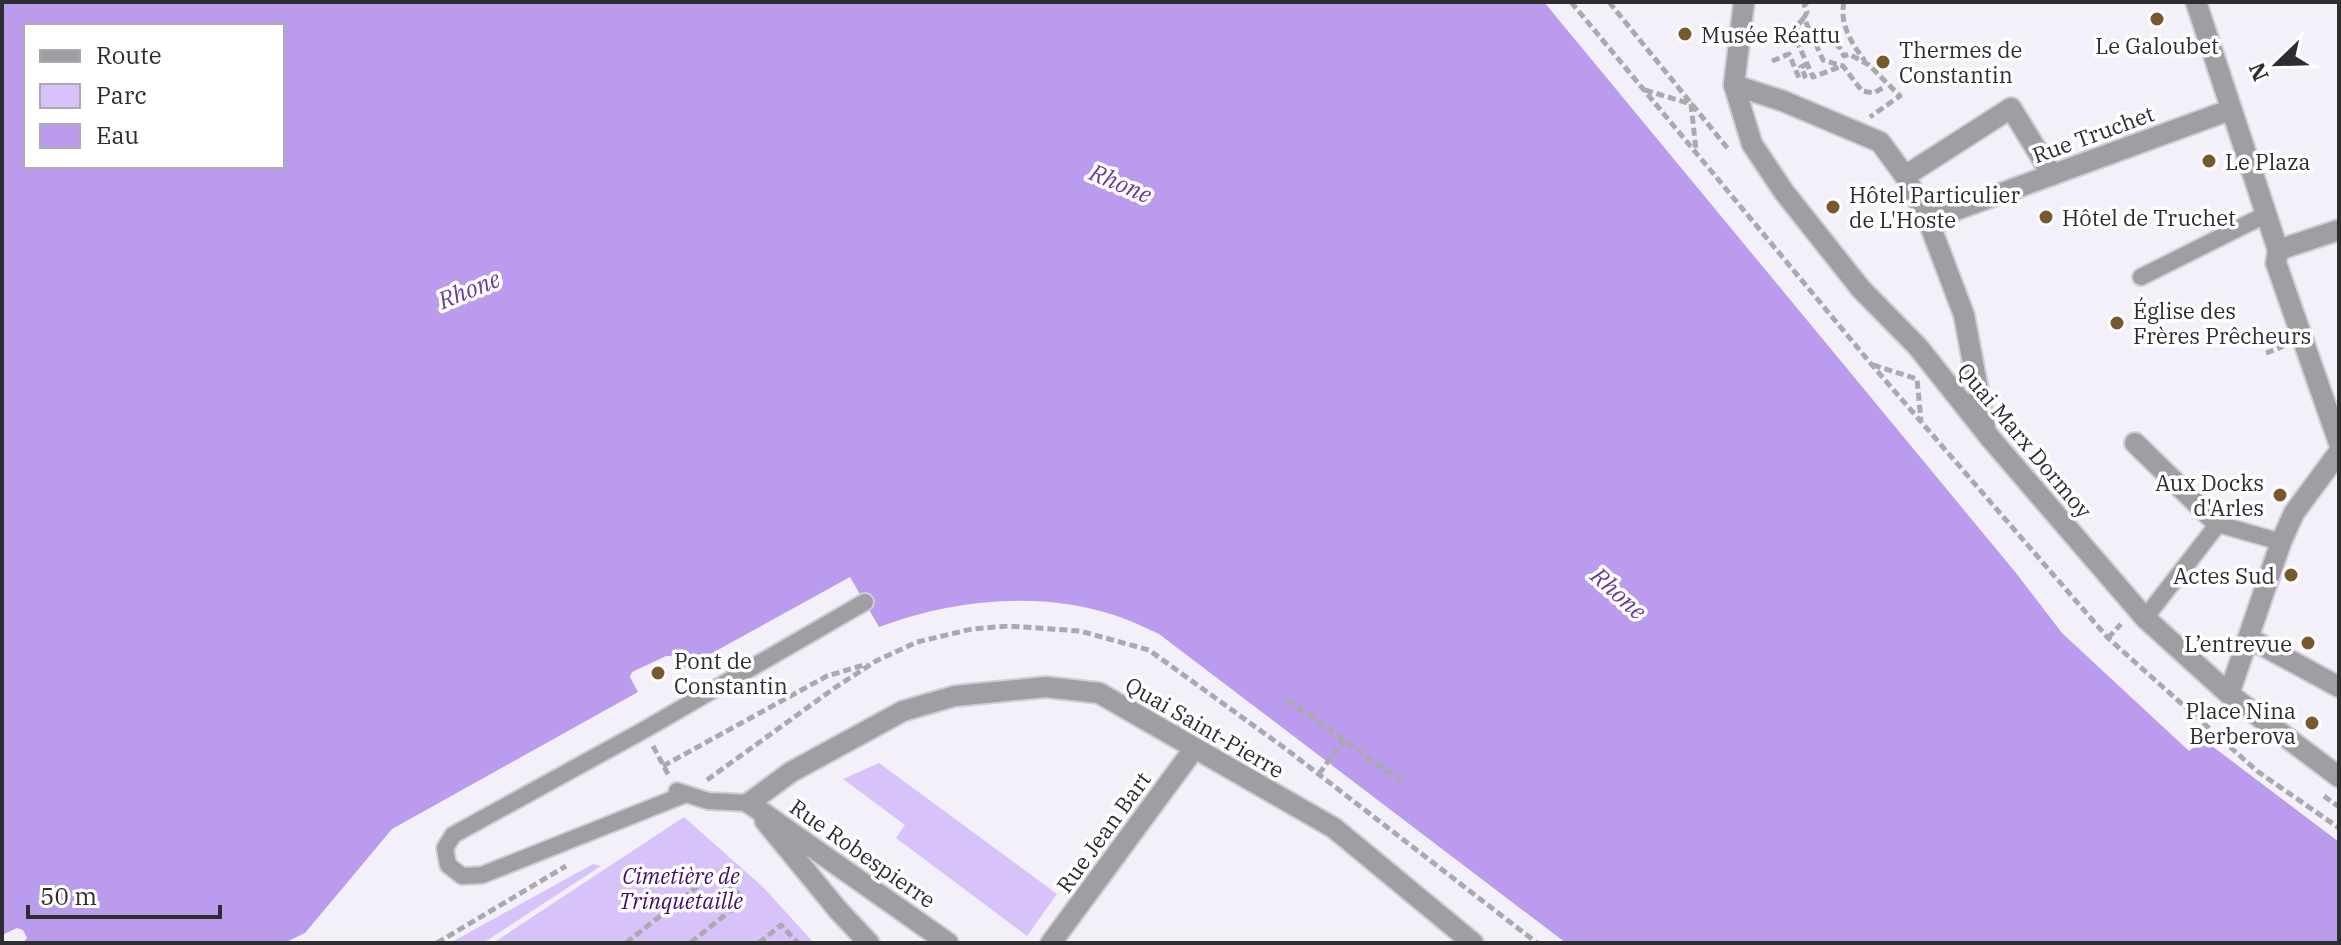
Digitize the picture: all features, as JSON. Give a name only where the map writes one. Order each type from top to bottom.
[{"type":"street","points":[[1744,2],[1734,85],[1880,142],[1905,176],[1928,220],[1964,315],[1986,432]]},
{"type":"street","points":[[2196,2],[2278,250],[2276,263],[2339,443]]},
{"type":"street","name":"Quai Marx Dormoy","points":[[1734,85],[1752,144],[1784,192],[1861,289],[1918,347],[1986,432],[2145,618],[2229,694],[2339,777]]},
{"type":"street","points":[[1905,176],[2011,108],[2052,175]]},
{"type":"street","name":"Rue Truchet","points":[[1928,220],[2230,110]]},
{"type":"street","points":[[2278,250],[2339,230]]},
{"type":"street","points":[[2135,443],[2218,524]]},
{"type":"street","points":[[2229,694],[2281,542],[2294,513],[2336,461]]},
{"type":"street","points":[[2248,644],[2258,643],[2339,687]]},
{"type":"street","name":"Quai Saint-Pierre","points":[[749,803],[791,772],[903,711],[955,696],[1046,687],[1099,693],[1334,828],[1473,943]]},
{"type":"street","name":"Rue Jean Bart","points":[[1051,943],[1194,749]]},
{"type":"street","points":[[749,803],[869,943]]},
{"type":"street","name":"Rue Robespierre","points":[[749,803],[948,943]]},
{"type":"lane","points":[[2141,277],[2265,215]]},
{"type":"lane","points":[[2145,618],[2218,524],[2281,542]]},
{"type":"lane","points":[[749,803],[708,801],[682,793],[482,875],[462,876],[448,865],[445,848],[453,835],[644,730],[865,602]]},
{"type":"path","points":[[1571,2],[1872,365],[2108,638],[2257,771],[2339,828]]},
{"type":"path","points":[[1609,2],[1731,152]]},
{"type":"path","points":[[1844,2],[1842,11],[1852,44],[1900,96],[1854,130]]},
{"type":"path","points":[[1806,3],[1807,12],[1797,26],[1799,46],[1813,77],[1843,66]]},
{"type":"path","points":[[1804,18],[1823,60],[1843,66],[1862,91],[1874,93],[1884,87]]},
{"type":"path","points":[[1815,43],[1828,37],[1844,56],[1849,54],[1869,65]]},
{"type":"path","points":[[1772,61],[1789,54],[1802,77],[1801,67],[1807,64]]},
{"type":"path","points":[[1644,90],[1691,104]]},
{"type":"path","points":[[1691,104],[1696,151]]},
{"type":"path","points":[[1872,365],[1917,379],[1921,421]]},
{"type":"path","points":[[663,766],[827,676],[876,661],[917,642],[972,629],[1009,626],[1080,631],[1149,650],[1319,774],[1537,943]]},
{"type":"path","points":[[682,793],[876,661]]},
{"type":"path","points":[[1288,700],[1401,781]]},
{"type":"path","points":[[1319,774],[1343,740]]},
{"type":"path","points":[[437,943],[573,862]]},
{"type":"path","points":[[626,943],[717,871],[744,900],[690,943]]},
{"type":"path","points":[[759,943],[781,925],[798,943]]},
{"type":"green space","points":[[879,763],[1057,894],[1027,936],[896,838],[905,825],[843,779]]},
{"type":"green space","name":"Cimetière de Trinquetaille","points":[[684,817],[763,887],[814,943],[493,943]]},
{"type":"green space","points":[[593,864],[601,866],[483,943],[450,943]]},
{"type":"water","name":"Rhone","points":[[2,2],[1544,2],[2016,573],[2062,633],[2189,751],[2204,740],[2339,842],[2339,943],[1566,943],[1159,634],[1120,617],[1086,607],[1026,601],[935,610],[879,627],[850,577],[683,669],[674,656],[666,656],[632,672],[630,677],[638,692],[392,829],[305,933],[284,943],[23,943],[27,938],[23,930],[17,928],[2,935]]},
{"type":"place","name":"Le Galoubet","points":[[2157,19]]},
{"type":"place","name":"Musée Réattu","points":[[1685,34]]},
{"type":"place","name":"Thermes de Constantin","points":[[1883,62]]},
{"type":"place","name":"Le Plaza","points":[[2209,161]]},
{"type":"place","name":"Hôtel Particulier de L'Hoste","points":[[1833,207]]},
{"type":"place","name":"Hôtel de Truchet","points":[[2046,217]]},
{"type":"place","name":"Église des Frères Prêcheurs","points":[[2117,323]]},
{"type":"place","name":"Aux Docks d'Arles","points":[[2280,495]]},
{"type":"place","name":"Actes Sud","points":[[2291,575]]},
{"type":"place","name":"L’entrevue","points":[[2308,643]]},
{"type":"place","name":"Pont de Constantin","points":[[658,673]]},
{"type":"place","name":"Place Nina Berberova","points":[[2312,723]]}]
